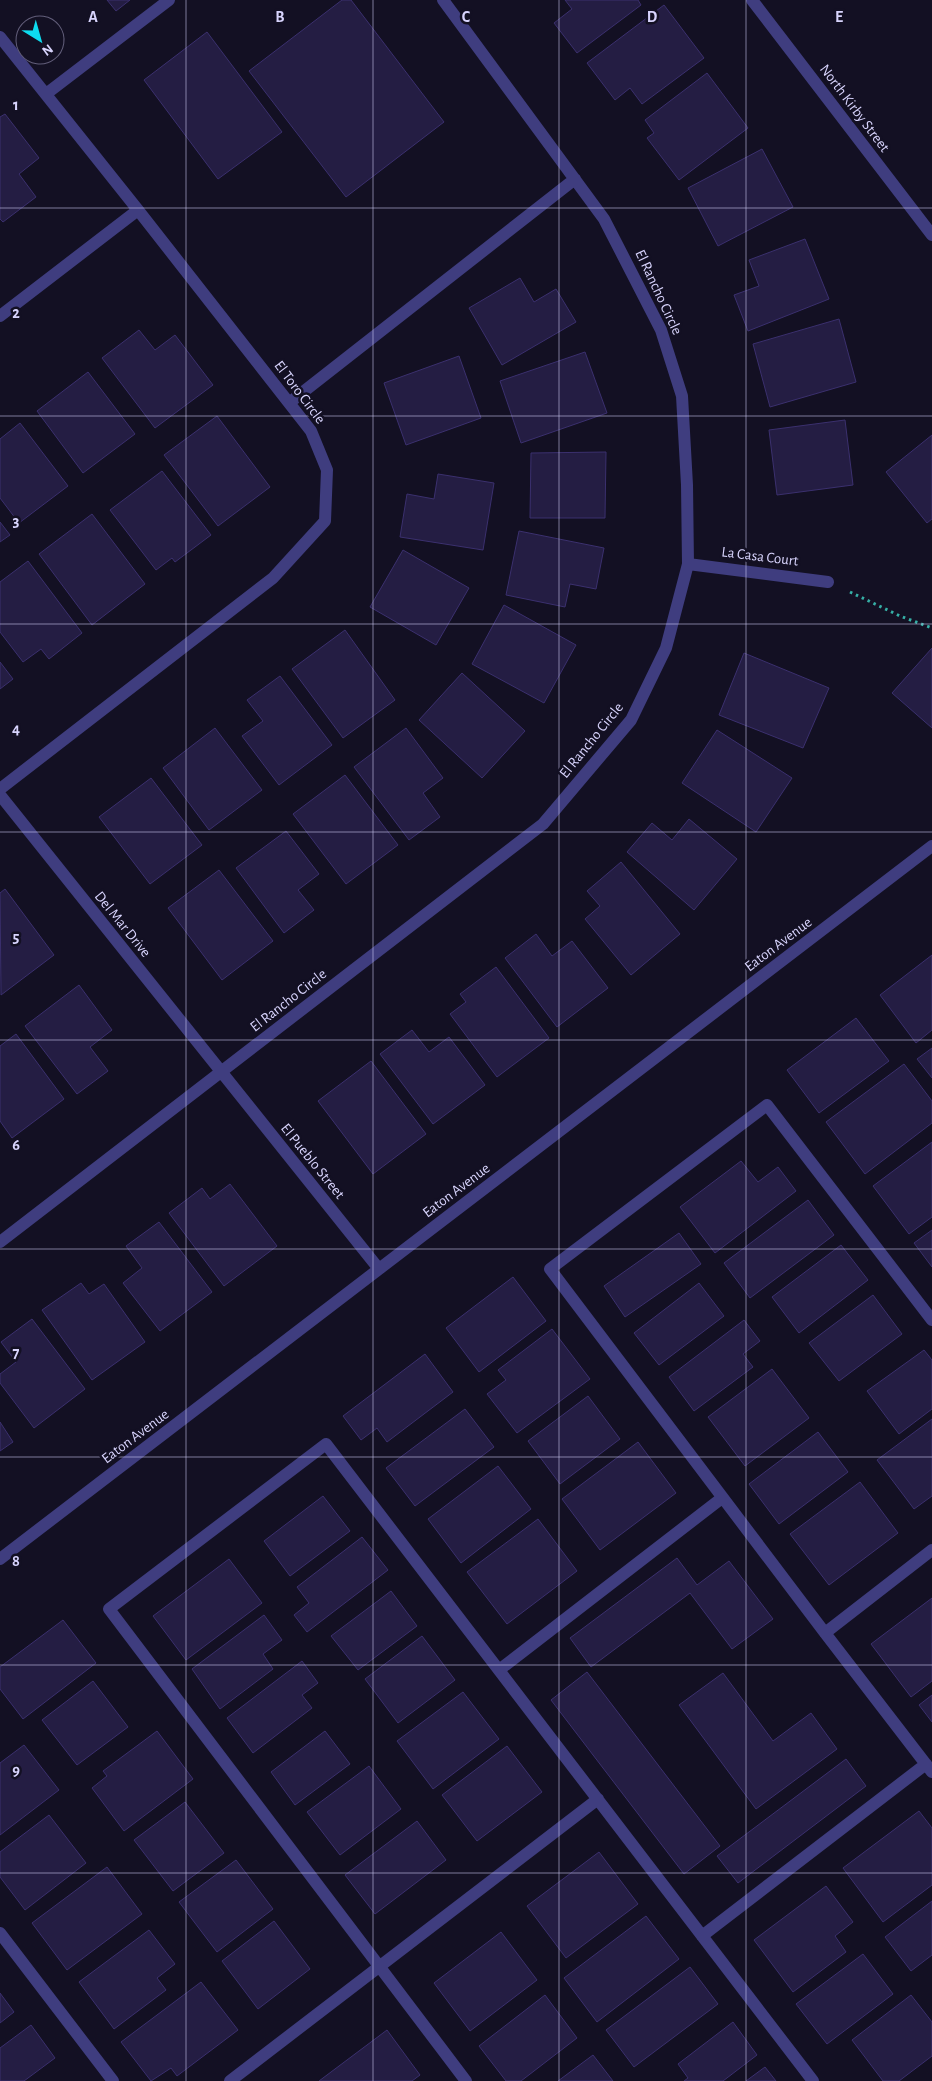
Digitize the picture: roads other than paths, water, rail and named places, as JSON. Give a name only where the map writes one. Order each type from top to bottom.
[{"type":"street","points":[[46,94],[169,0]]},
{"type":"street","name":"El Rancho Circle","points":[[0,1242],[543,824],[631,720],[666,648],[688,564],[687,486],[682,396],[661,330],[636,278],[604,219],[444,0]]},
{"type":"street","name":"North Kirby Street","points":[[752,0],[932,235]]},
{"type":"street","name":"El Toro Circle","points":[[0,38],[311,431],[327,470],[325,521],[273,578],[0,789]]},
{"type":"street","points":[[289,403],[575,179]]},
{"type":"street","points":[[0,316],[138,210]]},
{"type":"street","name":"La Casa Court","points":[[688,564],[828,582]]},
{"type":"street","name":"Del Mar Drive","points":[[0,795],[221,1072]]},
{"type":"street","name":"Eaton Avenue","points":[[0,1559],[932,846]]},
{"type":"street","name":"El Pueblo Street","points":[[221,1072],[379,1269]]},
{"type":"street","points":[[702,1936],[929,1768],[824,1633],[550,1269],[767,1105],[932,1320]]},
{"type":"street","points":[[466,2081],[109,1609],[326,1444],[813,2081]]},
{"type":"street","points":[[499,1670],[722,1498]]},
{"type":"street","points":[[824,1633],[932,1550]]},
{"type":"street","points":[[230,2081],[598,1799]]},
{"type":"street","points":[[0,1933],[113,2081]]}]
